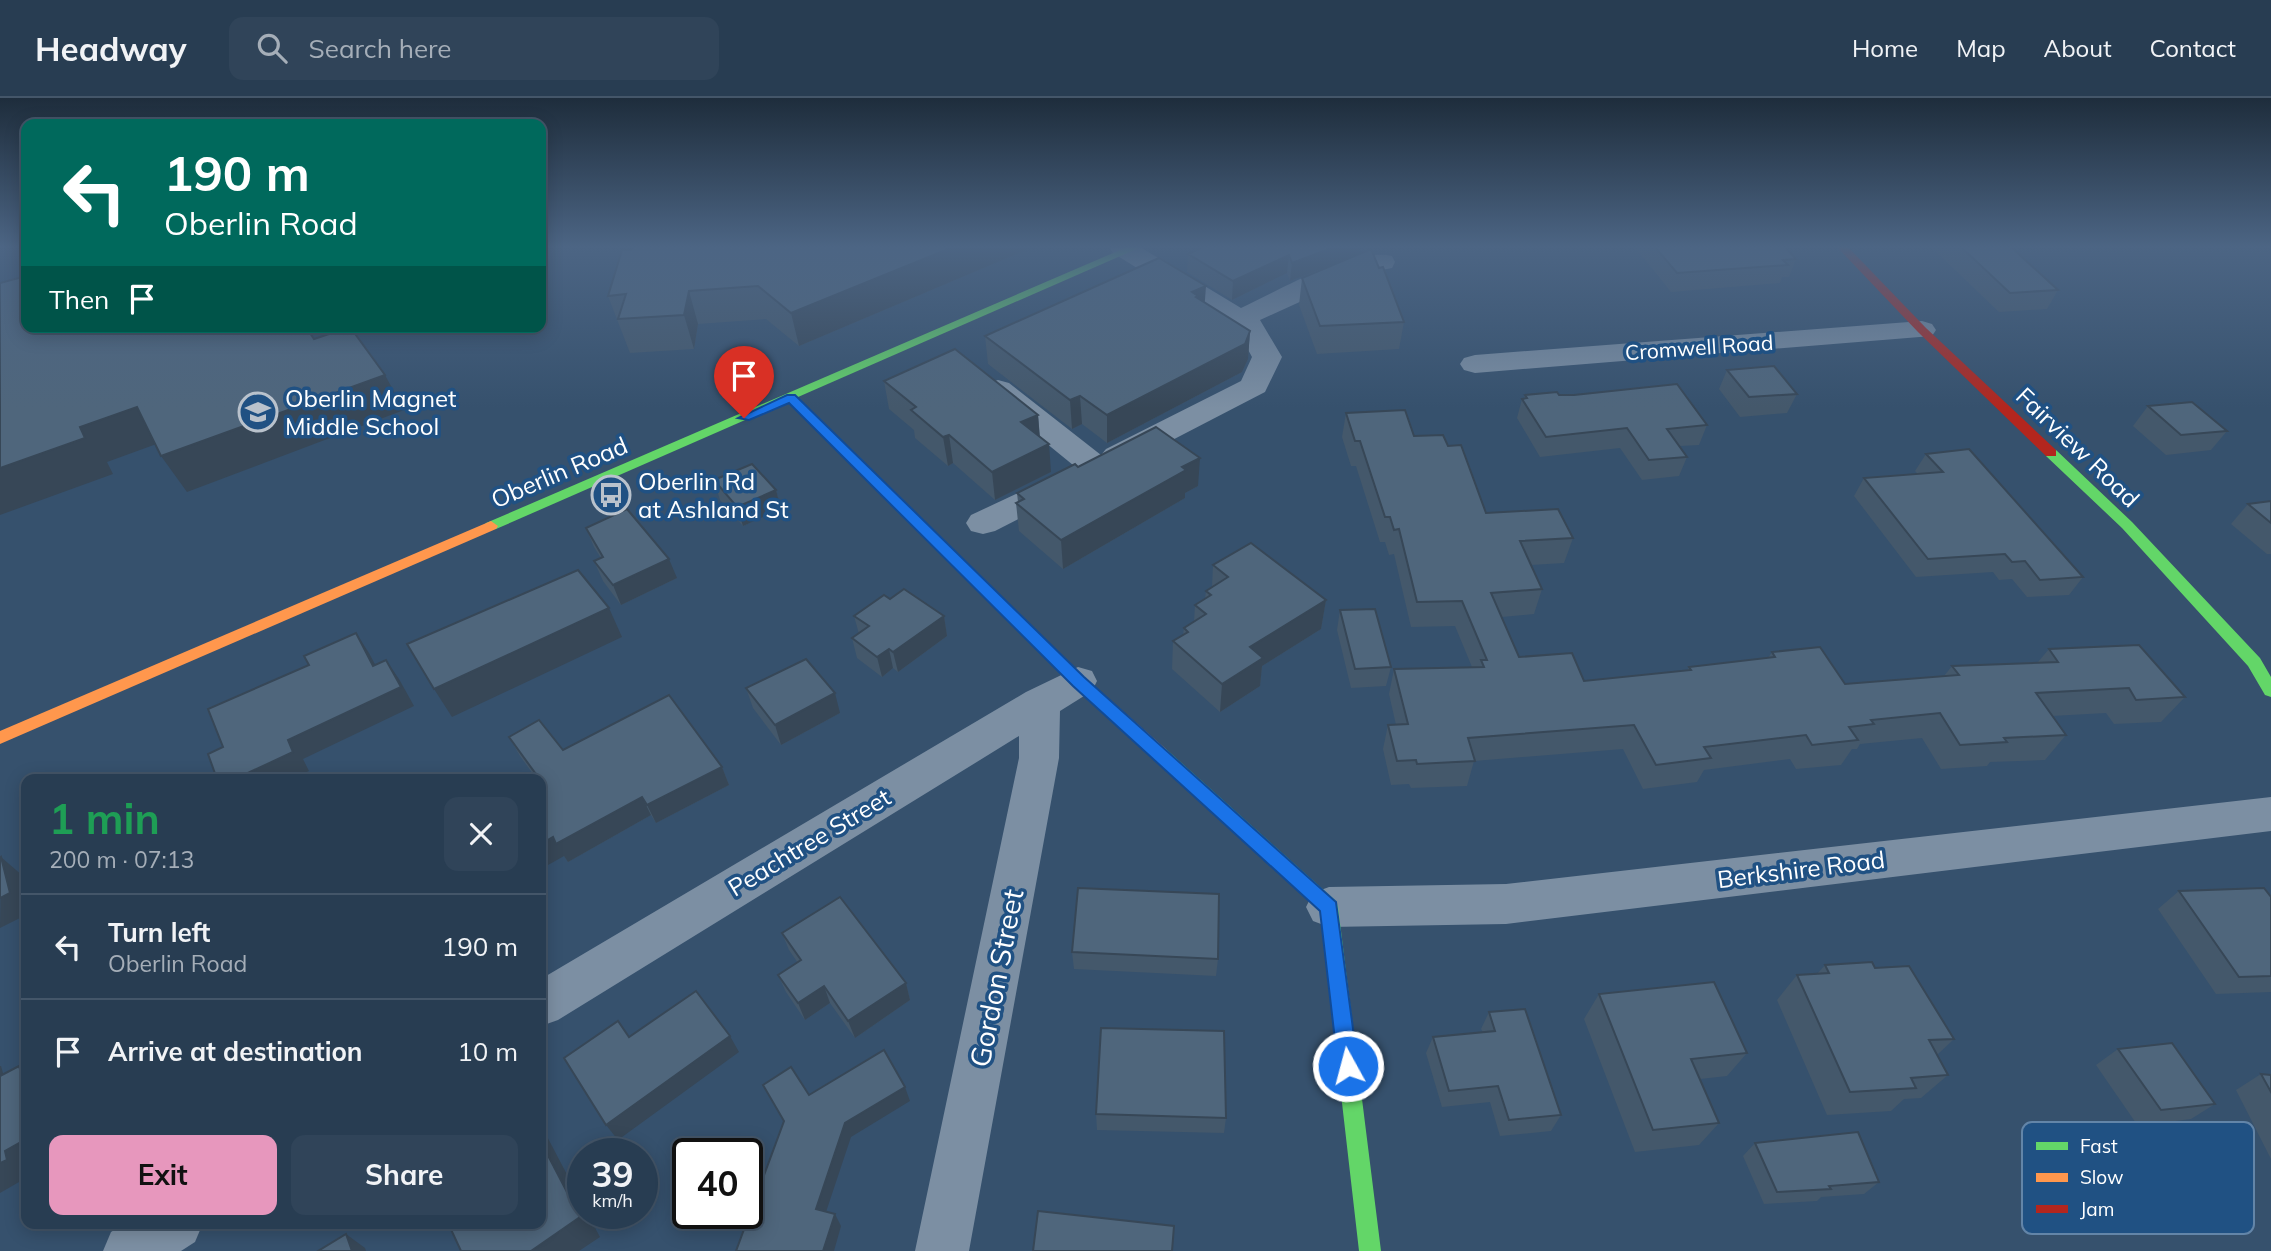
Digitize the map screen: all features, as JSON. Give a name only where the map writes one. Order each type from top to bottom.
[{"type":"street","name":"Oberlin Road","points":[[0,738],[791,398],[1009,301]]},
{"type":"street","points":[[983,523],[1254,386],[1267,356],[1250,326],[1211,301]]},
{"type":"street","points":[[1240,319],[1280,301]]},
{"type":"street","name":"Fairview Road","points":[[1894,301],[2127,525],[2254,663],[2271,691]]},
{"type":"street","name":"Cromwell Road","points":[[1475,363],[1922,330]]},
{"type":"street","points":[[971,369],[1096,467]]},
{"type":"street","points":[[791,398],[1059,692],[1329,908],[1370,1251]]},
{"type":"street","name":"Peachtree Street","points":[[546,1001],[1059,692]]},
{"type":"street","name":"Gordon Street","points":[[942,1251],[1038,758],[1059,692]]},
{"type":"street","name":"Berkshire Road","points":[[1329,908],[1506,904],[2271,814]]},
{"type":"street","points":[[130,1251],[166,1229]]},
{"type":"building","points":[[0,301],[21,301],[21,333],[310,333],[314,339],[332,333],[354,333],[385,375],[161,456],[137,407],[80,427],[85,438],[0,468]]},
{"type":"building","points":[[624,301],[687,301],[684,315],[618,319]]},
{"type":"building","points":[[776,301],[821,301],[791,313]]},
{"type":"building","points":[[1064,301],[1202,301],[1250,331],[1245,344],[1107,415],[1080,396],[1070,400],[985,336]]},
{"type":"building","points":[[1311,301],[1396,301],[1404,322],[1320,326]]},
{"type":"building","points":[[955,349],[1038,415],[1021,422],[1049,444],[992,472],[949,435],[943,437],[911,410],[916,407],[884,381]]},
{"type":"building","points":[[1774,366],[1797,394],[1749,397],[1727,370]]},
{"type":"building","points":[[1677,384],[1707,425],[1667,429],[1687,457],[1649,460],[1627,428],[1546,437],[1522,399],[1527,398],[1525,395],[1557,392],[1559,395],[1574,395]]},
{"type":"building","points":[[2192,402],[2227,431],[2181,435],[2148,406]]},
{"type":"building","points":[[1405,410],[1414,436],[1443,435],[1448,446],[1461,445],[1486,513],[1558,509],[1573,538],[1520,541],[1542,589],[1491,593],[1519,657],[1572,653],[1584,681],[1691,670],[1689,667],[1775,657],[1772,652],[1820,647],[1845,684],[1959,675],[1952,666],[2058,662],[2049,649],[2139,645],[2185,697],[2136,700],[2129,688],[2036,693],[2066,735],[2004,738],[2007,742],[1960,745],[1940,713],[1871,720],[1874,724],[1849,727],[1858,740],[1812,745],[1806,735],[1704,747],[1711,758],[1656,765],[1634,725],[1468,738],[1475,761],[1417,764],[1416,760],[1397,761],[1388,725],[1408,724],[1394,669],[1484,667],[1481,660],[1487,660],[1462,601],[1417,602],[1399,529],[1394,530],[1390,517],[1385,517],[1360,441],[1355,441],[1346,413]]},
{"type":"building","points":[[1156,427],[1200,458],[1182,467],[1186,470],[1061,540],[1016,503],[1024,499],[1017,493],[1075,464],[1078,467]]},
{"type":"building","points":[[1969,449],[2083,577],[2040,580],[2025,561],[2012,562],[2005,554],[1928,559],[1864,478],[1943,472],[1926,454]]},
{"type":"building","points":[[752,464],[776,490],[737,507],[714,480]]},
{"type":"building","points":[[2271,501],[2271,523],[2248,504]]},
{"type":"building","points":[[627,509],[669,559],[613,585],[594,561],[603,557],[586,528]]},
{"type":"building","points":[[1251,543],[1326,600],[1250,647],[1263,658],[1222,684],[1173,641],[1188,632],[1184,628],[1206,614],[1195,605],[1211,595],[1206,591],[1228,577],[1213,565]]},
{"type":"building","points":[[578,570],[609,608],[434,689],[407,644]]},
{"type":"building","points":[[904,589],[944,616],[893,652],[889,649],[877,657],[852,638],[869,626],[854,616],[884,595],[890,599]]},
{"type":"building","points":[[1375,609],[1391,667],[1355,669],[1340,610]]},
{"type":"building","points":[[356,633],[373,666],[386,660],[401,687],[288,740],[293,752],[246,774],[215,774],[208,754],[223,747],[208,709],[309,665],[304,656]]},
{"type":"building","points":[[806,659],[835,693],[775,725],[746,688]]},
{"type":"building","points":[[669,695],[722,767],[647,805],[642,797],[556,844],[553,837],[546,841],[546,774],[536,774],[509,737],[539,720],[563,750]]},
{"type":"building","points":[[0,858],[10,893],[0,898]]},
{"type":"building","points":[[1078,888],[1219,894],[1218,959],[1072,952]]},
{"type":"building","points":[[2264,888],[2271,897],[2271,976],[2239,977],[2179,891]]},
{"type":"building","points":[[840,897],[906,983],[848,1021],[824,986],[798,1003],[778,975],[801,960],[782,933]]},
{"type":"building","points":[[1872,962],[1875,968],[1909,966],[1954,1039],[1929,1040],[1948,1075],[1911,1078],[1916,1088],[1850,1092],[1797,975],[1829,973],[1825,965]]},
{"type":"building","points":[[1714,982],[1747,1053],[1691,1059],[1719,1123],[1653,1130],[1599,994]]},
{"type":"building","points":[[696,991],[730,1036],[606,1125],[564,1058],[618,1021],[629,1037]]},
{"type":"building","points":[[1525,1009],[1561,1115],[1509,1120],[1498,1086],[1449,1091],[1433,1037],[1495,1031],[1489,1012]]},
{"type":"building","points":[[1101,1028],[1224,1031],[1226,1118],[1096,1114]]},
{"type":"building","points":[[2172,1043],[2215,1104],[2161,1110],[2118,1049]]},
{"type":"building","points":[[884,1050],[905,1087],[845,1123],[816,1209],[835,1214],[823,1251],[736,1251],[744,1229],[763,1229],[763,1178],[784,1121],[763,1085],[791,1067],[809,1095]]},
{"type":"building","points":[[19,1066],[21,1142],[5,1151],[7,1160],[0,1163],[0,1076]]},
{"type":"building","points":[[2261,1074],[2271,1075],[2271,1092]]},
{"type":"building","points":[[1858,1132],[1879,1182],[1829,1186],[1831,1189],[1777,1192],[1755,1143]]},
{"type":"building","points":[[546,1152],[567,1192],[567,1226],[531,1251],[461,1251],[451,1229],[546,1229]]},
{"type":"building","points":[[1038,1211],[1174,1226],[1172,1251],[1033,1251]]},
{"type":"building","points":[[346,1234],[352,1251],[318,1251]]},
{"type":"traffic: fast","points":[[491,526],[1012,301]]},
{"type":"traffic: fast","points":[[2051,453],[2127,525],[2254,662],[2271,691]]},
{"type":"traffic: fast","points":[[1160,754],[1329,907],[1370,1251]]},
{"type":"traffic: slow","points":[[791,398],[1078,681],[1160,754]]},
{"type":"traffic: slow","points":[[0,738],[491,526]]},
{"type":"traffic: jam","points":[[1894,301],[2051,453]]},
{"type":"place","name":"Oberlin Magnet Middle School","points":[[258,412]]},
{"type":"place","name":"Oberlin Rd at Ashland St","points":[[611,495]]},
{"type":"route","points":[[744,418],[791,398],[1078,681],[1329,908],[1348,1066]]}]
